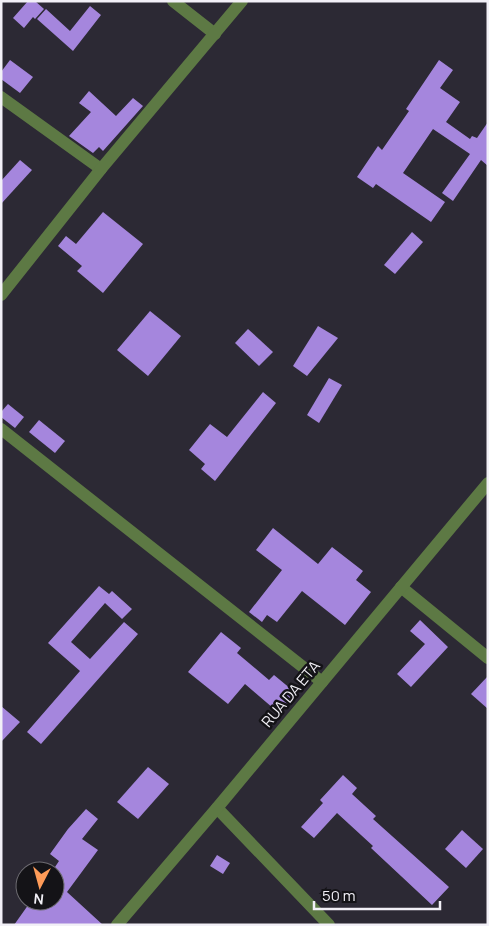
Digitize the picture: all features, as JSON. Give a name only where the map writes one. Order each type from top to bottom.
[{"type":"street","points":[[173,1],[215,34]]},
{"type":"street","points":[[1,295],[101,169],[242,1]]},
{"type":"street","points":[[1,97],[101,169]]},
{"type":"street","points":[[1,429],[322,682]]},
{"type":"street","name":"RUA DA ETA","points":[[117,925],[488,483]]},
{"type":"street","points":[[401,587],[488,658]]},
{"type":"street","points":[[217,808],[328,925]]},
{"type":"building","points":[[28,1],[35,1],[44,9],[35,19],[33,17],[24,28],[13,18]]},
{"type":"building","points":[[90,6],[101,15],[73,51],[37,19],[46,9],[70,31]]},
{"type":"building","points":[[10,60],[33,77],[20,93],[1,79],[1,72]]},
{"type":"building","points":[[439,60],[453,70],[440,88],[460,102],[446,122],[470,139],[472,136],[477,138],[488,122],[488,166],[481,160],[453,201],[442,193],[470,154],[433,129],[403,173],[445,202],[431,222],[376,184],[373,188],[357,177],[378,146],[382,150],[409,111],[406,109]]},
{"type":"building","points":[[89,91],[116,116],[133,98],[143,106],[103,151],[99,147],[93,153],[69,136],[91,112],[79,103]]},
{"type":"building","points":[[20,160],[32,170],[1,204],[1,181]]},
{"type":"building","points":[[103,212],[143,244],[103,293],[77,271],[82,266],[58,246],[66,236],[76,244]]},
{"type":"building","points":[[412,232],[423,242],[395,274],[384,265]]},
{"type":"building","points":[[150,311],[181,336],[148,376],[117,350]]},
{"type":"building","points":[[318,326],[338,338],[307,376],[293,366]]},
{"type":"building","points":[[248,329],[273,352],[259,366],[235,343]]},
{"type":"building","points":[[329,378],[342,385],[319,423],[307,415]]},
{"type":"building","points":[[263,392],[276,403],[215,481],[201,469],[205,464],[189,450],[210,424],[227,437]]},
{"type":"building","points":[[8,404],[24,417],[15,428],[1,417],[1,412]]},
{"type":"building","points":[[39,420],[65,441],[55,453],[29,432]]},
{"type":"building","points":[[273,528],[318,564],[332,547],[363,571],[356,580],[371,592],[345,625],[302,591],[277,622],[267,615],[262,622],[249,612],[282,570],[256,550]]},
{"type":"building","points":[[99,586],[109,594],[112,591],[132,609],[122,619],[105,603],[71,642],[90,659],[124,622],[138,634],[41,744],[27,732],[80,671],[48,643]]},
{"type":"building","points":[[420,620],[448,647],[411,687],[397,674],[425,644],[410,631]]},
{"type":"building","points":[[221,632],[241,648],[237,653],[269,680],[274,675],[297,694],[280,714],[245,684],[228,704],[188,672]]},
{"type":"building","points":[[488,676],[488,709],[471,694]]},
{"type":"building","points":[[1,706],[20,722],[1,742]]},
{"type":"building","points":[[148,767],[169,784],[138,819],[117,802]]},
{"type":"building","points":[[343,775],[357,788],[352,794],[376,816],[373,819],[449,887],[432,905],[337,813],[314,838],[301,827],[323,803],[320,800]]},
{"type":"building","points":[[86,809],[98,819],[82,839],[98,850],[67,892],[103,925],[14,925],[24,911],[65,911],[65,861],[59,861],[50,854],[68,829]]},
{"type":"building","points":[[462,830],[483,849],[466,868],[445,849]]},
{"type":"building","points":[[217,855],[230,863],[223,874],[210,866]]}]
